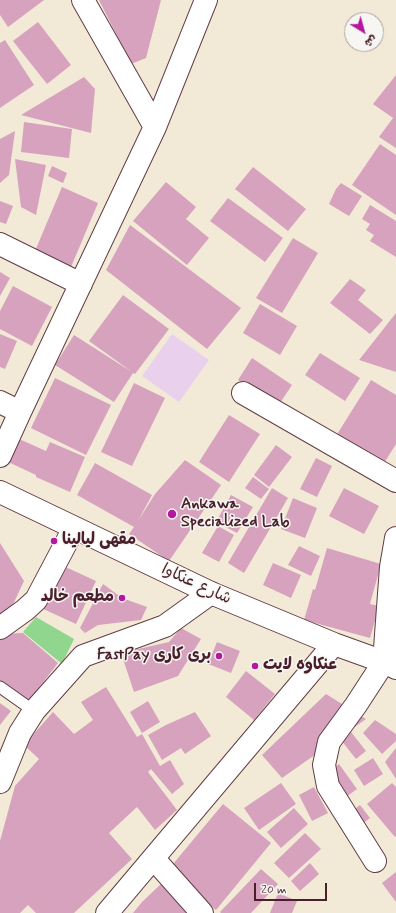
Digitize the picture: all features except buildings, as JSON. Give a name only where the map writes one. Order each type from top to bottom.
[{"type":"street","points":[[83,0],[155,127]]},
{"type":"street","points":[[0,456],[155,127],[206,0]]},
{"type":"street","points":[[0,244],[81,284]]},
{"type":"street","points":[[243,393],[396,481]]},
{"type":"street","points":[[0,402],[20,412]]},
{"type":"street","name":"شارع عنكاوا","points":[[0,492],[211,593],[334,644],[392,662]]},
{"type":"street","points":[[0,628],[36,600],[74,528]]},
{"type":"street","points":[[375,861],[328,786],[324,765],[329,742],[356,705],[392,662],[391,567],[396,538]]},
{"type":"street","points":[[0,782],[20,733],[34,711],[84,656],[165,626],[211,593]]},
{"type":"street","points":[[107,913],[334,644]]},
{"type":"street","points":[[154,859],[202,913]]},
{"type":"lane","points":[[0,687],[34,711]]},
{"type":"shaded area","points":[[172,334],[209,360],[179,402],[142,376]]},
{"type":"green space","points":[[36,617],[74,639],[62,664],[23,632]]},
{"type":"place","name":"Ankawa Specialized Lab","points":[[172,514]]},
{"type":"place","name":"مقهى ليالينا","points":[[54,541]]},
{"type":"place","name":"مطعم خالد","points":[[122,598]]},
{"type":"place","name":"FastPay بری كاری","points":[[219,656]]},
{"type":"place","name":"عنكاوه لايت","points":[[255,666]]}]
